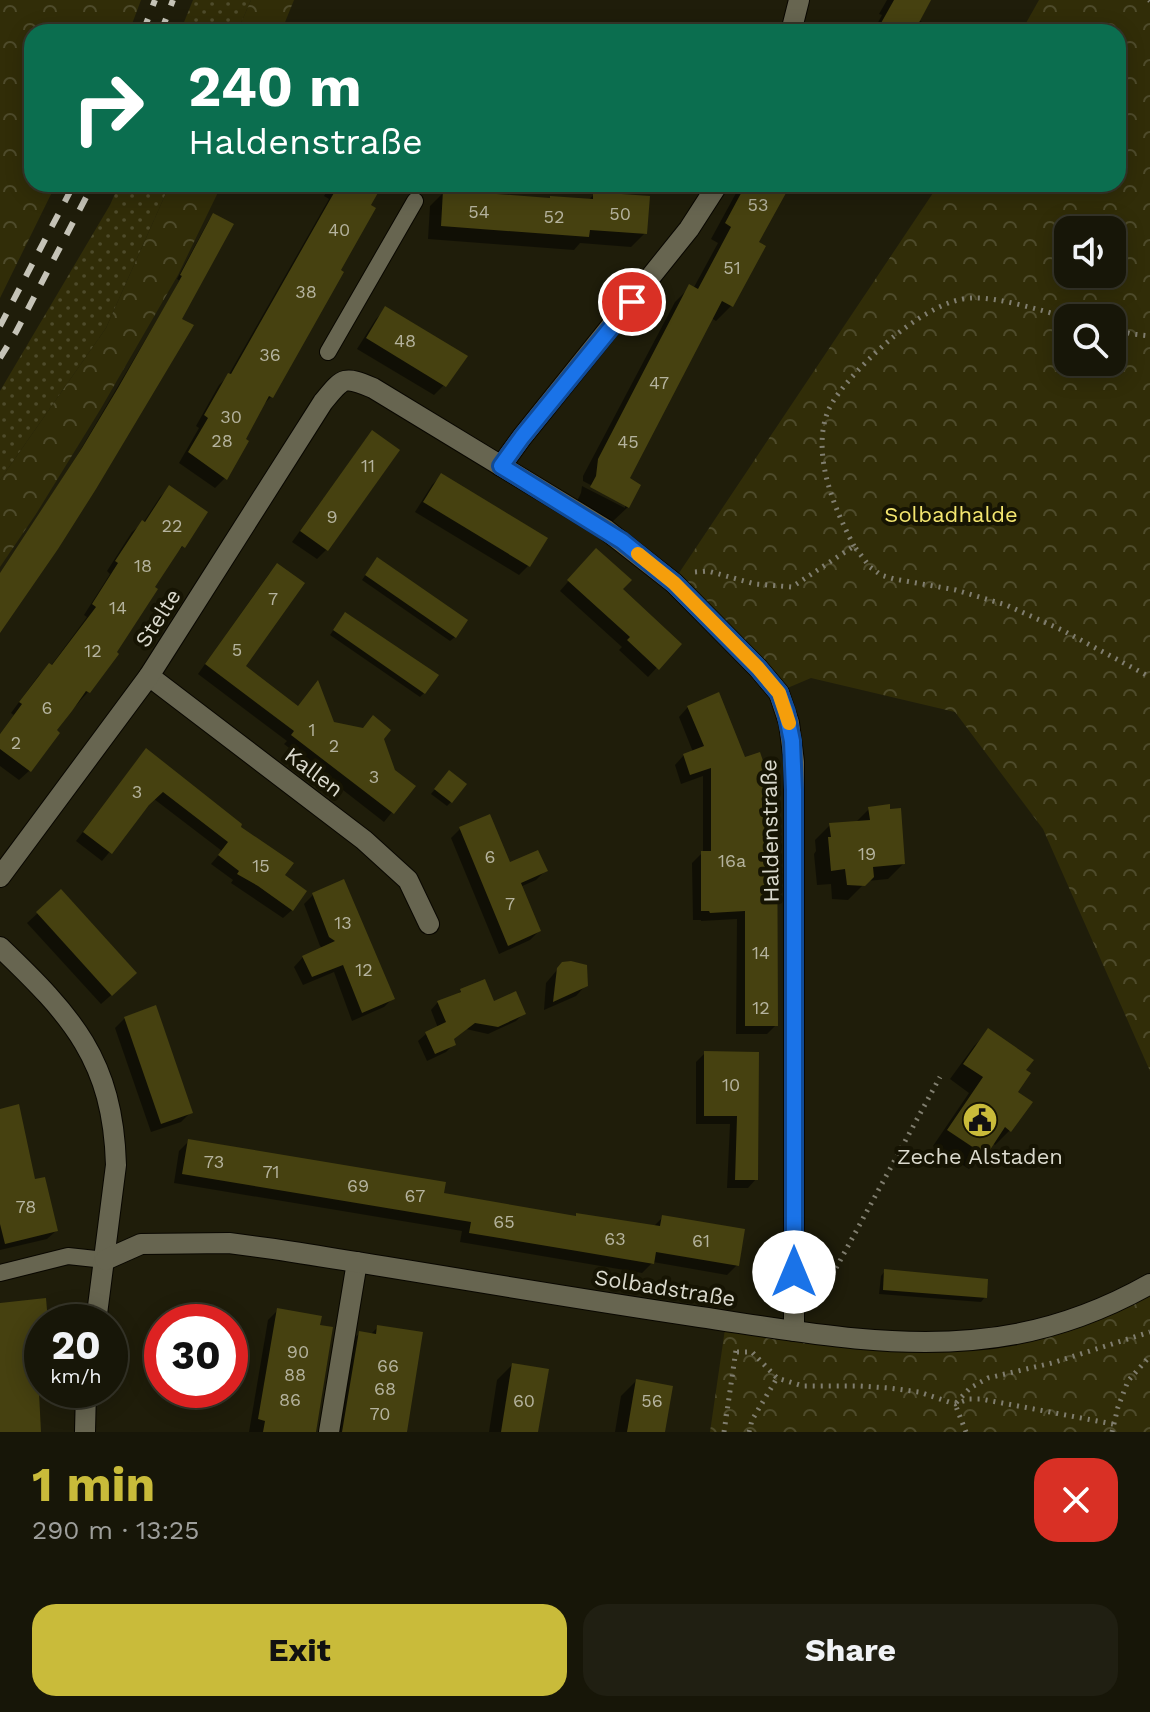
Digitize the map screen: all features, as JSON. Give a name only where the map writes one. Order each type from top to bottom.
[{"type":"street","points":[[793,24],[799,0]]},
{"type":"street","points":[[501,466],[689,229],[713,192]]},
{"type":"street","name":"Haldenstraße","points":[[347,379],[373,388],[605,529],[674,583],[779,693],[789,723],[794,762],[798,1331]]},
{"type":"street","name":"Stelte","points":[[0,877],[149,676],[323,402],[335,387],[347,379]]},
{"type":"street","name":"Kallen","points":[[149,676],[364,840],[408,880],[429,924]]},
{"type":"street","points":[[0,947],[59,1006],[100,1073],[112,1118],[115,1153],[99,1304]]},
{"type":"street","name":"Solbadstraße","points":[[105,1260],[141,1244],[229,1243],[729,1322],[847,1338],[942,1342],[1030,1331],[1083,1316],[1150,1284]]},
{"type":"street","points":[[329,1432],[357,1262]]},
{"type":"street","points":[[85,1432],[86,1408]]},
{"type":"lane","points":[[328,352],[415,201]]},
{"type":"lane","points":[[0,1273],[68,1256],[105,1260]]},
{"type":"path","points":[[1054,314],[990,299],[965,299],[917,319],[863,365],[828,410],[823,446],[828,486],[854,546],[870,567],[881,575],[956,590],[1006,605],[1062,630],[1150,677]]},
{"type":"path","points":[[1126,332],[1150,336]]},
{"type":"path","points":[[674,583],[688,573],[708,571],[755,584],[792,587],[854,546]]},
{"type":"path","points":[[798,1331],[940,1077]]},
{"type":"path","points":[[724,1432],[737,1352],[732,1345],[729,1322]]},
{"type":"path","points":[[955,1404],[970,1388],[988,1378],[1052,1363],[1150,1332]]},
{"type":"path","points":[[737,1352],[752,1352],[777,1378],[803,1386],[860,1386],[919,1392],[955,1404],[981,1399],[1113,1424]]},
{"type":"path","points":[[1112,1432],[1128,1381],[1150,1356]]},
{"type":"path","points":[[749,1432],[752,1420],[777,1378]]},
{"type":"path","points":[[955,1404],[966,1432]]},
{"type":"green space","points":[[0,0],[141,0],[132,24],[24,24],[24,192],[52,192],[0,298]]},
{"type":"green space","points":[[193,0],[251,0],[240,24],[183,24]]},
{"type":"green space","points":[[251,0],[294,0],[284,24],[240,24]]},
{"type":"green space","name":"Solbadhalde","points":[[1039,0],[1150,0],[1150,1071],[1043,829],[955,712],[811,678],[778,692],[675,579],[934,192],[1126,192],[1126,24],[1026,24]]},
{"type":"green space","points":[[116,192],[166,192],[106,328],[0,480],[0,391]]},
{"type":"green space","points":[[166,192],[218,192],[178,275],[100,410],[0,567],[0,480],[106,328]]},
{"type":"green space","points":[[1150,1283],[1150,1432],[710,1432],[725,1329],[972,1349]]},
{"type":"building","points":[[894,0],[931,0],[918,24],[880,24]]},
{"type":"building","points":[[334,192],[378,192],[371,205],[376,208],[341,270],[344,272],[273,398],[269,396],[227,480],[188,452],[208,418],[204,415],[228,373],[231,374]]},
{"type":"building","points":[[443,192],[593,199],[593,192],[650,196],[647,234],[590,230],[589,237],[441,226]]},
{"type":"building","points":[[742,192],[787,192],[759,242],[766,246],[733,307],[722,301],[630,478],[641,485],[629,508],[590,487],[596,476],[598,459],[689,284],[698,289],[731,227],[725,223]]},
{"type":"building","points":[[213,213],[234,224],[182,319],[194,325],[96,489],[0,633],[0,573],[118,388],[182,276]]},
{"type":"building","points":[[385,306],[468,356],[446,387],[366,338]]},
{"type":"building","points":[[372,430],[400,450],[328,551],[300,531]]},
{"type":"building","points":[[441,473],[548,538],[530,567],[423,502]]},
{"type":"building","points":[[169,485],[208,512],[155,587],[158,589],[117,652],[119,654],[90,693],[86,691],[31,772],[0,749],[0,734],[22,704],[19,702],[96,607],[92,604],[118,563],[115,561]]},
{"type":"building","points":[[596,548],[632,580],[623,589],[682,644],[659,670],[627,640],[630,637],[567,580]]},
{"type":"building","points":[[377,557],[468,620],[456,638],[365,575]]},
{"type":"building","points":[[277,563],[305,583],[246,666],[298,706],[318,680],[334,722],[363,728],[373,715],[391,730],[384,739],[395,770],[416,786],[394,814],[291,735],[294,731],[205,664]]},
{"type":"building","points":[[345,612],[439,675],[425,694],[333,630]]},
{"type":"building","points":[[719,692],[745,757],[760,752],[772,787],[777,787],[778,1026],[745,1026],[745,911],[701,911],[701,851],[711,851],[711,768],[690,775],[683,754],[704,746],[687,706]]},
{"type":"building","points":[[146,748],[242,824],[241,827],[294,863],[285,875],[307,891],[293,911],[237,874],[239,871],[218,855],[228,842],[163,792],[149,805],[112,854],[83,832]]},
{"type":"building","points":[[449,770],[467,784],[452,803],[434,789]]},
{"type":"building","points":[[890,804],[890,809],[901,808],[905,864],[873,867],[874,877],[865,886],[847,885],[845,869],[831,871],[829,823],[870,820],[868,807]]},
{"type":"building","points":[[490,814],[510,862],[538,850],[548,871],[521,883],[541,931],[508,946],[459,827]]},
{"type":"building","points":[[344,879],[395,999],[362,1013],[343,965],[312,977],[302,956],[335,941],[329,937],[312,893]]},
{"type":"building","points":[[61,889],[137,973],[112,996],[36,912]]},
{"type":"building","points":[[562,962],[587,965],[588,986],[553,1002],[557,968]]},
{"type":"building","points":[[485,979],[494,1001],[516,991],[526,1014],[498,1027],[475,1023],[454,1039],[456,1045],[435,1054],[425,1032],[446,1022],[437,1001]]},
{"type":"building","points":[[156,1005],[193,1113],[161,1124],[124,1017]]},
{"type":"building","points":[[988,1028],[1034,1060],[1026,1070],[1031,1073],[1018,1092],[1033,1102],[1011,1132],[1005,1127],[986,1156],[947,1130],[983,1077],[963,1064]]},
{"type":"building","points":[[704,1051],[759,1052],[758,1180],[735,1180],[737,1116],[704,1116]]},
{"type":"building","points":[[19,1104],[35,1179],[45,1177],[58,1231],[5,1244],[0,1224],[0,1109]]},
{"type":"building","points":[[188,1139],[446,1182],[444,1193],[576,1216],[576,1213],[660,1226],[662,1215],[745,1229],[739,1266],[656,1252],[654,1264],[469,1233],[471,1222],[182,1174]]},
{"type":"building","points":[[884,1269],[988,1279],[987,1298],[883,1290]]},
{"type":"building","points":[[46,1298],[46,1304],[24,1304],[24,1408],[40,1408],[41,1432],[0,1432],[0,1303]]},
{"type":"building","points":[[277,1308],[322,1316],[320,1325],[333,1327],[316,1432],[263,1432],[265,1421],[258,1419]]},
{"type":"building","points":[[377,1325],[423,1332],[407,1432],[342,1432],[359,1331],[376,1334]]},
{"type":"building","points":[[512,1363],[549,1369],[538,1432],[501,1432]]},
{"type":"building","points":[[636,1379],[673,1386],[665,1432],[627,1432]]},
{"type":"railway","points":[[146,24],[155,0]]},
{"type":"railway","points":[[164,24],[173,0]]},
{"type":"railway","points":[[0,326],[70,192]]},
{"type":"railway","points":[[0,358],[89,192]]},
{"type":"slow traffic","points":[[638,554],[674,583],[758,668],[779,693],[789,723]]},
{"type":"place","name":"Zeche Alstaden","points":[[980,1120]]},
{"type":"route","points":[[632,302],[501,466],[605,529],[674,583],[758,668],[779,693],[786,712],[794,762],[794,1272]]}]
